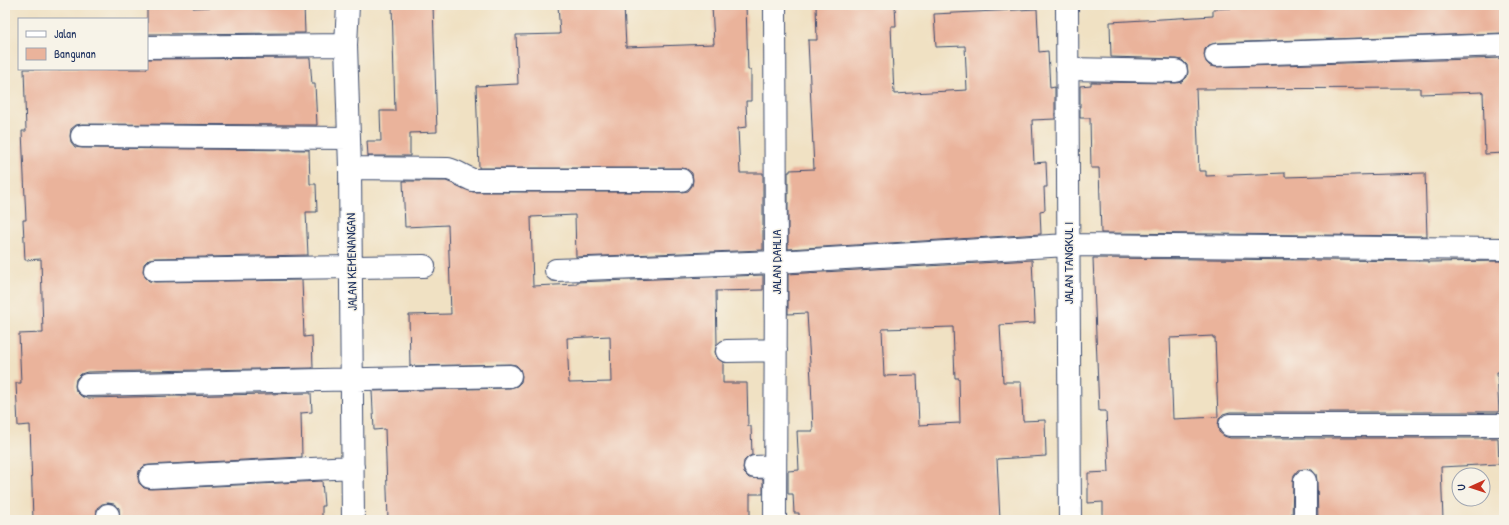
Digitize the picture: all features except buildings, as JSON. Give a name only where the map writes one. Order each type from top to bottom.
[{"type":"street","name":"JALAN KEMENANGAN","points":[[348,5],[346,45],[350,168],[354,520]]},
{"type":"street","name":"JALAN DAHLIA","points":[[775,5],[776,350],[765,466],[775,520]]},
{"type":"street","name":"JALAN TANGKUL I","points":[[1067,5],[1070,520]]},
{"type":"street","points":[[148,47],[346,45]]},
{"type":"street","points":[[1216,55],[1504,45]]},
{"type":"street","points":[[1067,68],[1176,71]]},
{"type":"street","points":[[82,136],[349,138]]},
{"type":"street","points":[[350,168],[448,168],[473,180],[681,180]]},
{"type":"street","points":[[556,270],[776,262],[1068,245],[1504,249]]},
{"type":"street","points":[[155,270],[424,266]]},
{"type":"street","points":[[727,351],[776,350]]},
{"type":"street","points":[[87,385],[510,376]]},
{"type":"street","points":[[1230,425],[1504,425]]},
{"type":"street","points":[[150,477],[353,467]]},
{"type":"street","points":[[1305,481],[1305,520]]}]
